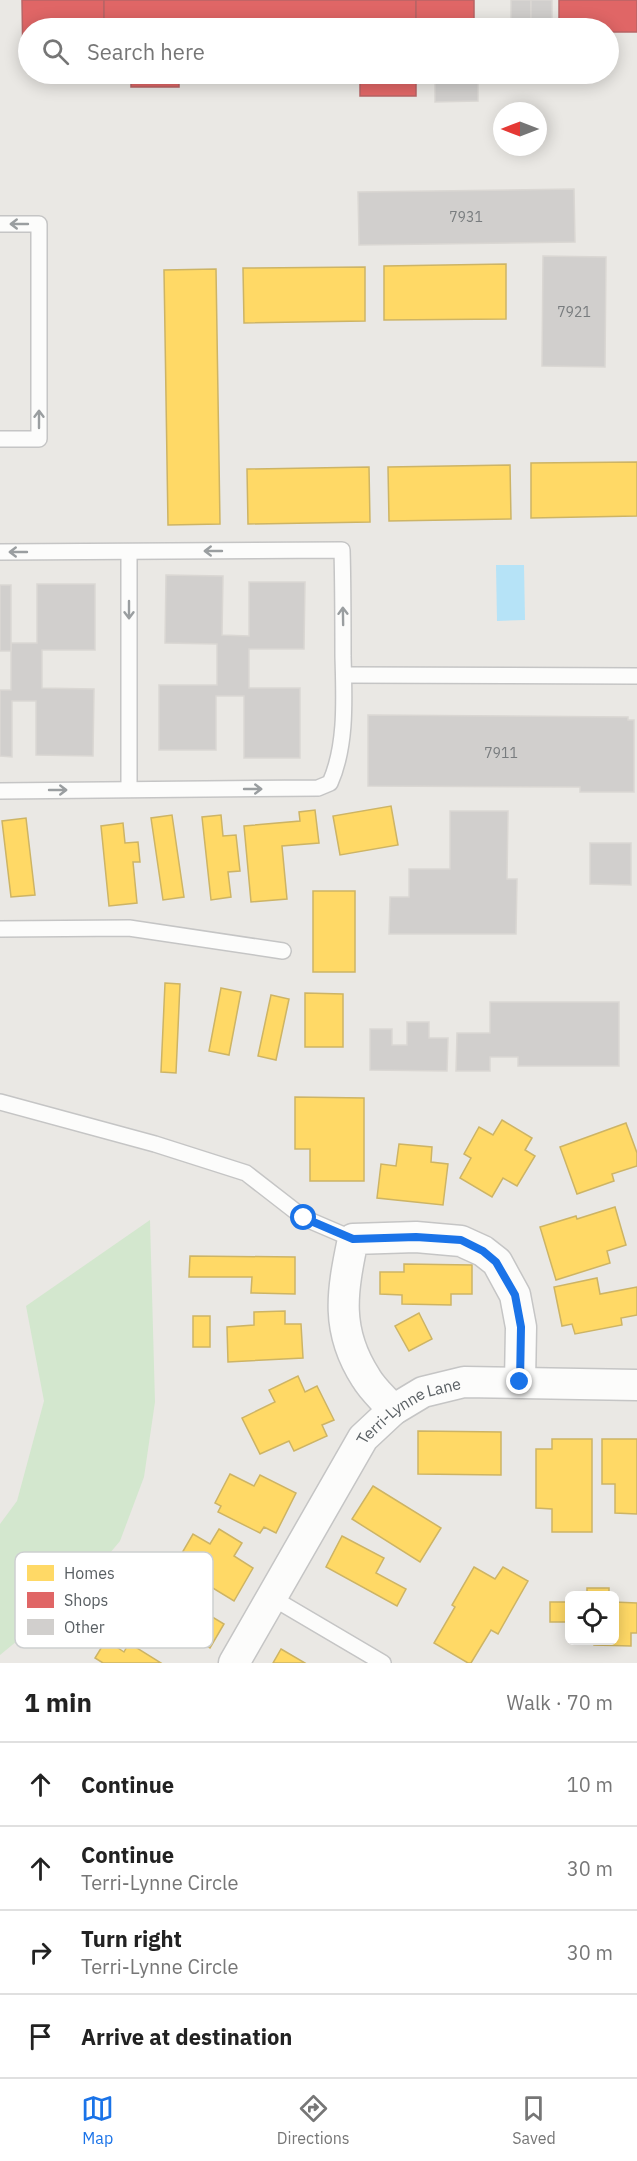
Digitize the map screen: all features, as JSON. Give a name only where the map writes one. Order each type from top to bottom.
[{"type":"street","points":[[393,1410],[366,1379],[346,1339],[343,1288],[353,1239],[416,1237],[461,1240],[483,1251],[496,1262],[515,1295],[521,1327],[520,1382]]},
{"type":"street","name":"Terri-Lynne Lane","points":[[234,1663],[363,1438],[393,1410],[423,1392],[464,1382],[637,1385]]},
{"type":"lane","points":[[0,224],[39,224],[39,439],[0,439]]},
{"type":"lane","points":[[0,552],[342,550],[344,675],[340,749],[330,783],[318,788],[0,791]]},
{"type":"lane","points":[[129,552],[129,789]]},
{"type":"lane","points":[[344,675],[637,676]]},
{"type":"lane","points":[[0,929],[137,928],[283,951]]},
{"type":"lane","points":[[0,1102],[154,1144],[246,1173],[304,1218],[353,1239]]},
{"type":"lane","points":[[271,1597],[383,1663]]},
{"type":"green space","points":[[150,1220],[155,1402],[144,1477],[120,1541],[111,1552],[15,1552],[15,1643],[0,1655],[0,1524],[17,1501],[44,1401],[26,1306]]},
{"type":"water","points":[[496,565],[524,565],[525,620],[497,621]]},
{"type":"building: Homes","points":[[506,264],[506,319],[384,320],[384,266]]},
{"type":"building: Homes","points":[[365,267],[365,321],[244,323],[243,268]]},
{"type":"building: Homes","points":[[216,269],[220,524],[168,525],[164,270]]},
{"type":"building: Homes","points":[[637,462],[637,516],[531,518],[531,463]]},
{"type":"building: Homes","points":[[510,465],[511,519],[389,521],[388,467]]},
{"type":"building: Homes","points":[[369,467],[370,522],[248,524],[247,469]]},
{"type":"building: Homes","points":[[391,806],[398,845],[340,855],[333,816]]},
{"type":"building: Homes","points":[[315,810],[319,843],[282,846],[287,899],[251,902],[244,826],[300,821],[299,812]]},
{"type":"building: Homes","points":[[172,815],[184,897],[163,900],[151,818]]},
{"type":"building: Homes","points":[[221,815],[223,836],[236,835],[240,871],[228,872],[231,897],[211,900],[202,817]]},
{"type":"building: Homes","points":[[26,818],[35,895],[11,897],[2,821]]},
{"type":"building: Homes","points":[[123,823],[125,843],[138,842],[140,862],[133,862],[137,903],[109,906],[101,826]]},
{"type":"building: Homes","points":[[313,891],[355,891],[355,972],[313,972]]},
{"type":"building: Homes","points":[[165,983],[180,984],[176,1073],[161,1072]]},
{"type":"building: Homes","points":[[221,988],[241,992],[229,1055],[209,1051]]},
{"type":"building: Homes","points":[[305,993],[343,994],[343,1047],[305,1047]]},
{"type":"building: Homes","points":[[271,995],[289,999],[276,1060],[258,1056]]},
{"type":"building: Homes","points":[[295,1097],[364,1098],[364,1181],[310,1181],[310,1149],[295,1149]]},
{"type":"building: Homes","points":[[502,1120],[532,1138],[525,1150],[535,1156],[517,1186],[503,1178],[492,1197],[460,1178],[471,1158],[464,1154],[479,1127],[493,1135]]},
{"type":"building: Homes","points":[[626,1123],[637,1153],[637,1166],[612,1174],[614,1181],[577,1194],[560,1147]]},
{"type":"building: Homes","points":[[399,1144],[432,1147],[431,1162],[448,1164],[443,1205],[377,1198],[381,1164],[396,1166]]},
{"type":"building: Homes","points":[[615,1207],[626,1245],[607,1251],[610,1263],[556,1280],[540,1227],[576,1216],[577,1219]]},
{"type":"building: Homes","points":[[190,1256],[295,1257],[295,1294],[251,1293],[252,1277],[189,1277]]},
{"type":"building: Homes","points":[[404,1264],[472,1265],[472,1294],[451,1294],[451,1305],[402,1304],[402,1295],[380,1294],[380,1272],[404,1272]]},
{"type":"building: Homes","points":[[597,1278],[600,1294],[637,1287],[637,1315],[621,1318],[622,1325],[575,1334],[572,1324],[562,1326],[554,1287]]},
{"type":"building: Homes","points":[[285,1311],[285,1324],[301,1324],[303,1358],[228,1362],[227,1327],[254,1325],[254,1312]]},
{"type":"building: Homes","points":[[419,1313],[432,1339],[409,1351],[395,1326]]},
{"type":"building: Homes","points":[[193,1316],[210,1316],[210,1347],[193,1347]]},
{"type":"building: Homes","points":[[298,1376],[305,1392],[317,1386],[334,1420],[322,1425],[327,1436],[294,1451],[289,1441],[260,1454],[242,1418],[275,1402],[269,1390]]},
{"type":"building: Homes","points":[[418,1431],[501,1432],[501,1475],[418,1474]]},
{"type":"building: Homes","points":[[552,1439],[592,1439],[592,1532],[552,1532],[552,1509],[536,1508],[536,1449],[552,1449]]},
{"type":"building: Homes","points":[[602,1439],[637,1439],[637,1514],[615,1513],[615,1484],[602,1484]]},
{"type":"building: Homes","points":[[230,1474],[254,1486],[260,1475],[296,1493],[276,1533],[264,1527],[260,1533],[218,1512],[221,1506],[215,1503]]},
{"type":"building: Homes","points":[[373,1486],[441,1528],[420,1562],[352,1519]]},
{"type":"building: Homes","points":[[219,1529],[242,1543],[234,1556],[253,1568],[234,1601],[213,1588],[213,1552],[183,1552],[193,1534],[210,1544]]},
{"type":"building: Homes","points":[[342,1536],[384,1558],[376,1573],[406,1589],[397,1606],[326,1567]]},
{"type":"building: Homes","points":[[474,1567],[495,1579],[503,1567],[528,1581],[498,1634],[491,1630],[471,1663],[468,1663],[434,1643],[455,1607],[452,1605]]},
{"type":"building: Homes","points":[[587,1588],[609,1588],[609,1591],[587,1591]]},
{"type":"building: Homes","points":[[550,1602],[565,1602],[565,1622],[550,1622]]},
{"type":"building: Homes","points":[[619,1602],[637,1603],[637,1633],[631,1633],[631,1646],[594,1645],[619,1645]]},
{"type":"building: Homes","points":[[213,1617],[224,1624],[213,1643]]},
{"type":"building: Homes","points":[[101,1648],[118,1648],[124,1652],[126,1648],[137,1648],[161,1663],[103,1663],[95,1658]]},
{"type":"building: Homes","points":[[281,1649],[305,1663],[273,1663]]},
{"type":"building: Shops","points":[[22,0],[104,0],[104,18],[22,18]]},
{"type":"building: Shops","points":[[104,0],[416,0],[416,18],[104,18]]},
{"type":"building: Shops","points":[[416,0],[474,0],[474,18],[416,18]]},
{"type":"building: Shops","points":[[559,0],[637,0],[637,32],[619,32],[619,18],[559,18]]},
{"type":"building: Shops","points":[[131,84],[179,84],[179,87],[131,87]]},
{"type":"building: Shops","points":[[360,84],[416,84],[416,96],[360,96]]},
{"type":"building: Other","points":[[511,0],[531,0],[531,18],[511,18]]},
{"type":"building: Other","points":[[531,0],[552,0],[552,18],[531,18]]},
{"type":"building: Other","points":[[435,84],[478,84],[478,101],[435,102]]},
{"type":"building: Other","points":[[574,189],[575,242],[359,245],[358,192]]},
{"type":"building: Other","points":[[543,256],[606,257],[605,367],[542,366]]},
{"type":"building: Other","points":[[166,575],[223,576],[222,635],[249,636],[249,582],[305,582],[304,649],[249,649],[249,688],[300,688],[300,758],[244,758],[244,696],[216,696],[216,750],[159,750],[159,685],[217,685],[217,644],[165,643]]},
{"type":"building: Other","points":[[37,584],[95,584],[95,650],[42,650],[42,688],[94,689],[93,756],[36,755],[36,701],[12,701],[12,757],[0,756],[0,690],[11,690],[11,643],[37,643]]},
{"type":"building: Other","points":[[0,585],[11,585],[11,651],[0,651]]},
{"type":"building: Other","points":[[368,715],[628,717],[628,720],[634,720],[634,792],[580,792],[580,787],[368,786]]},
{"type":"building: Other","points":[[450,811],[508,811],[507,879],[517,879],[516,934],[389,934],[390,897],[409,897],[409,869],[450,869]]},
{"type":"building: Other","points":[[590,843],[631,843],[631,885],[590,884]]},
{"type":"building: Other","points":[[490,1002],[619,1002],[619,1066],[518,1066],[518,1057],[490,1057],[490,1071],[456,1071],[457,1033],[490,1033]]},
{"type":"building: Other","points":[[407,1022],[429,1022],[429,1038],[448,1038],[447,1071],[370,1070],[370,1029],[392,1029],[392,1045],[407,1045]]},
{"type":"route","points":[[304,1218],[353,1239],[416,1237],[461,1240],[483,1251],[496,1262],[515,1295],[521,1327],[520,1382]]}]
